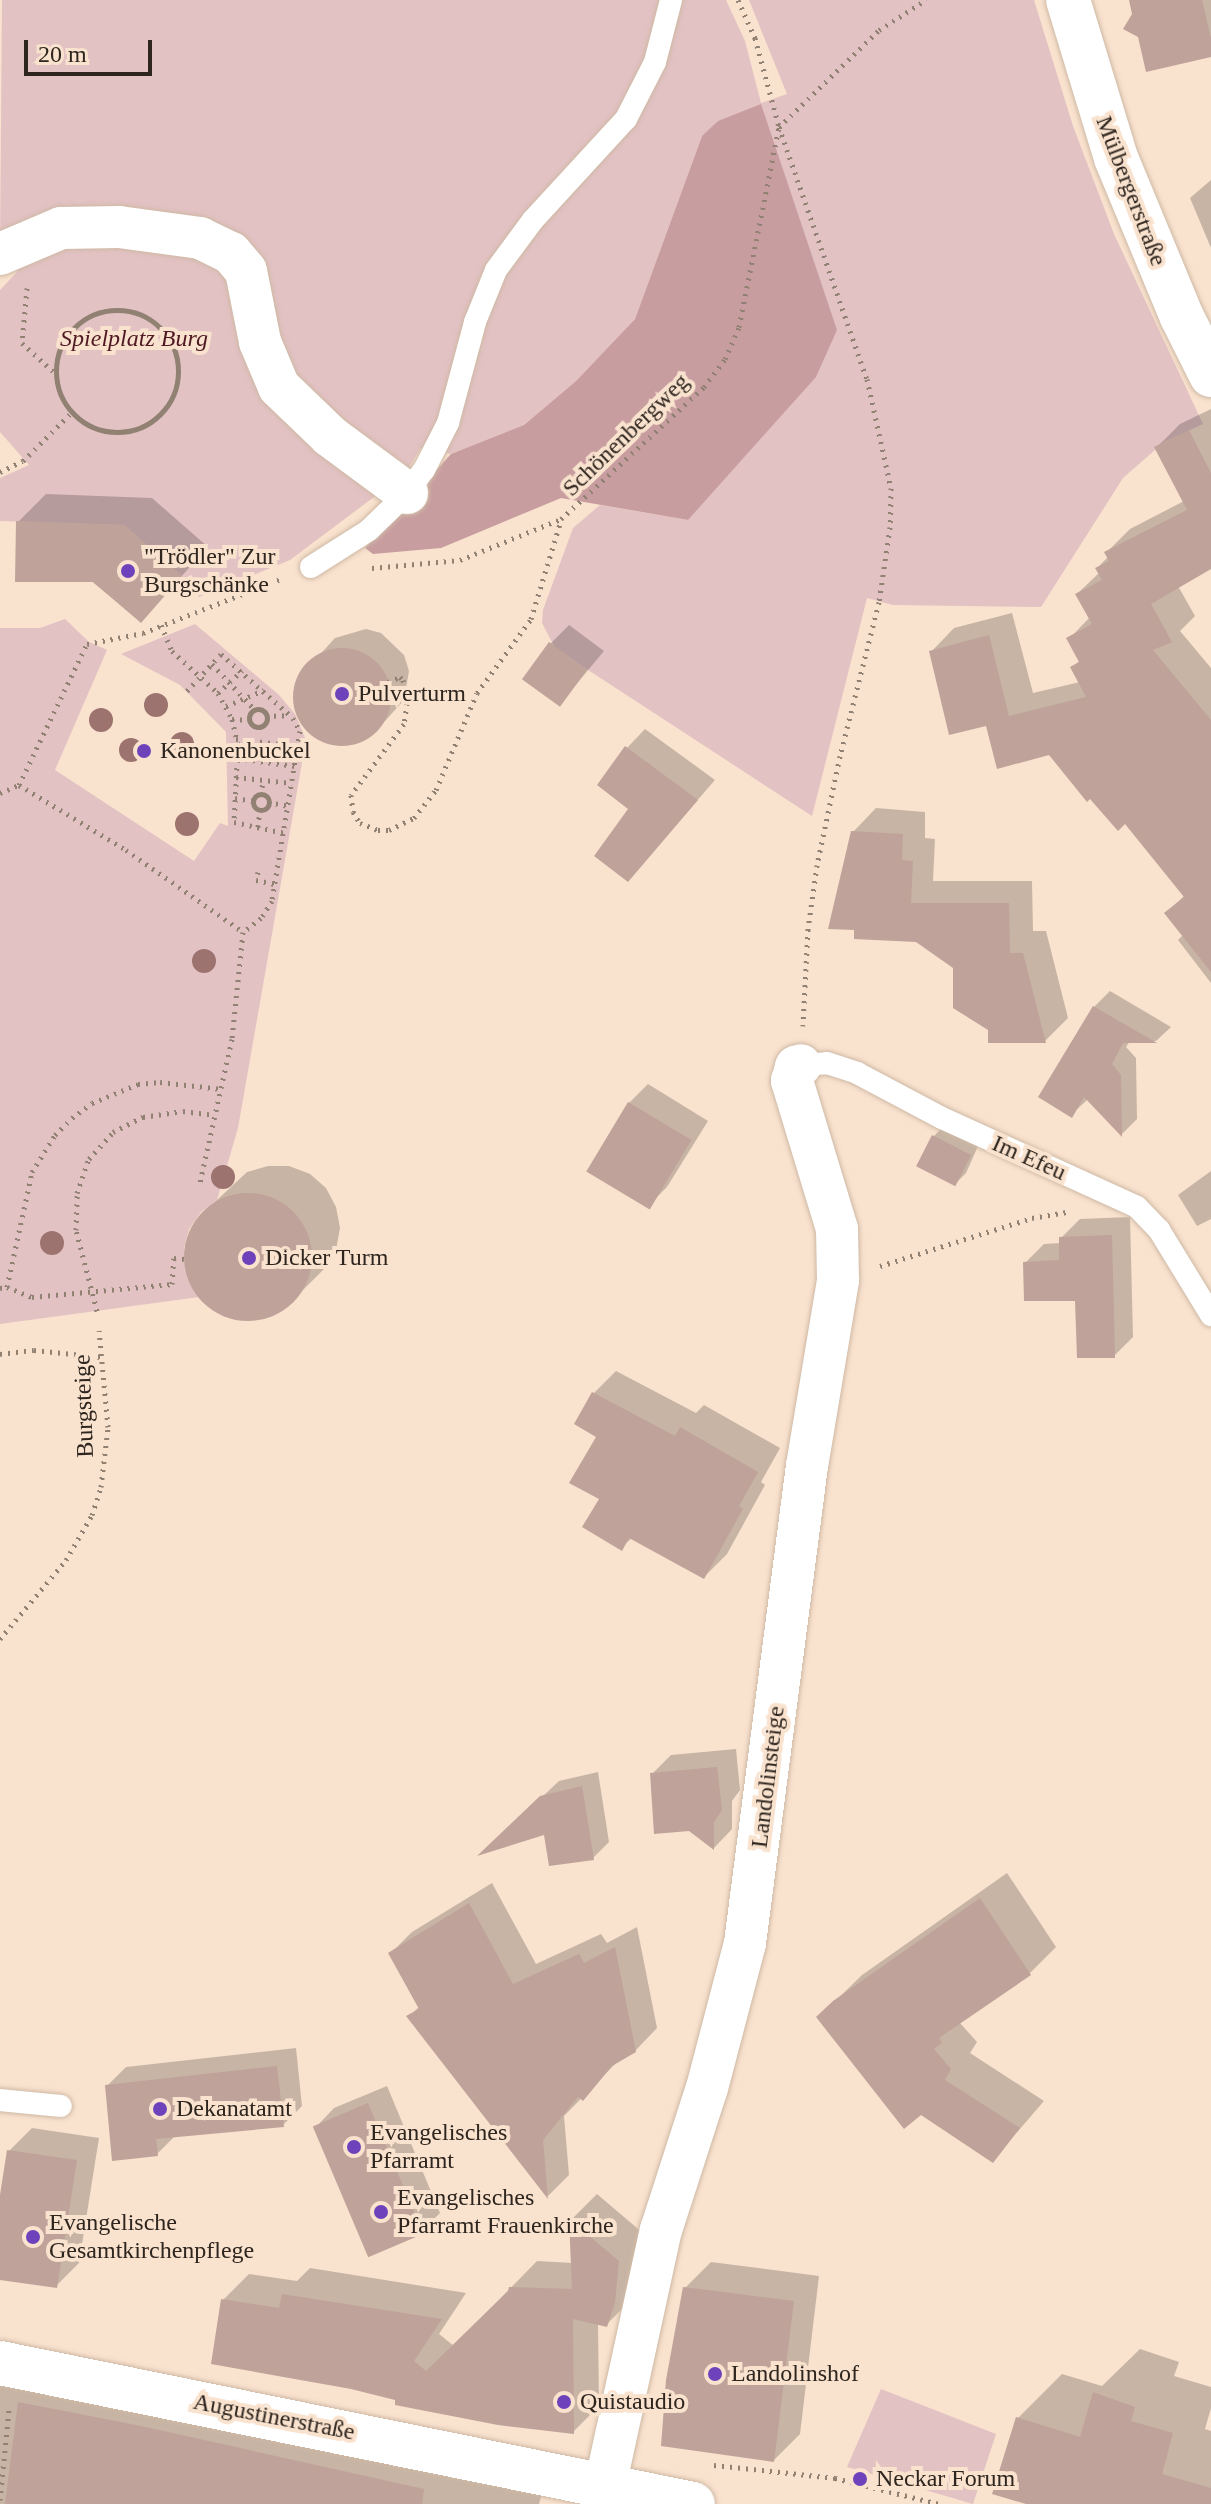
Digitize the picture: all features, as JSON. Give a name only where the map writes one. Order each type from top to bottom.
[{"type":"main road","name":"Mülbergerstraße","points":[[1068,0],[1116,158],[1153,251],[1211,375]]},
{"type":"main road","name":"Augustinerstraße","points":[[0,2363],[547,2472],[596,2491],[699,2484]]},
{"type":"street","points":[[10,269],[61,228],[119,227],[200,238],[231,253],[246,271],[260,342],[279,387],[330,436],[407,493]]},
{"type":"street","name":"Landolinsteige","points":[[596,2491],[661,2230],[707,2088],[745,1943],[807,1466],[838,1280],[837,1229],[792,1081],[796,1067],[801,1065]]},
{"type":"lane","points":[[311,567],[369,530],[407,493],[438,446],[448,423],[475,322],[496,270],[533,220],[626,119],[655,62],[671,0]]},
{"type":"lane","name":"Im Efeu","points":[[801,1065],[827,1063],[857,1073],[942,1118],[1137,1207],[1159,1230],[1211,1315]]},
{"type":"lane","points":[[0,2100],[61,2106]]},
{"type":"path","points":[[738,0],[755,38],[779,127],[867,379],[891,488],[890,527],[879,602],[837,769],[817,865],[805,966],[801,1065]]},
{"type":"path","points":[[779,127],[879,30],[926,0]]},
{"type":"path","name":"Schönenbergweg","points":[[311,567],[352,570],[442,564],[561,519],[641,448],[704,387],[725,359],[739,327],[779,127]]},
{"type":"path","points":[[10,269],[29,289],[22,343],[56,374]]},
{"type":"path","points":[[124,311],[144,317],[162,329],[173,346],[178,365],[177,384],[170,402],[158,417],[124,432],[105,431],[86,424],[72,412],[61,394],[56,374],[59,353],[69,334],[84,320],[103,312],[124,311]]},
{"type":"path","points":[[0,472],[23,461],[72,412]]},
{"type":"path","points":[[388,682],[400,677],[403,680],[407,703],[404,724],[398,737],[360,779],[351,795],[353,812],[360,823],[378,830],[389,830],[414,818],[436,790],[477,693],[531,619],[561,519]]},
{"type":"path","points":[[0,793],[19,785],[87,644],[138,634],[311,567]]},
{"type":"path","points":[[161,625],[172,651],[218,693],[232,719],[237,758],[234,822],[285,833]]},
{"type":"path","points":[[187,691],[221,654],[264,690],[300,731],[275,884],[267,910],[243,932],[232,1039],[200,1182]]},
{"type":"path","points":[[212,664],[255,710],[266,716],[289,715]]},
{"type":"path","points":[[218,693],[242,671]]},
{"type":"path","points":[[226,706],[264,690]]},
{"type":"path","points":[[249,720],[255,710]]},
{"type":"path","points":[[262,741],[260,727],[266,716]]},
{"type":"path","points":[[232,719],[249,720],[260,727]]},
{"type":"path","points":[[236,739],[298,746]]},
{"type":"path","points":[[237,758],[295,766]]},
{"type":"path","points":[[236,777],[292,783]]},
{"type":"path","points":[[261,795],[263,780]]},
{"type":"path","points":[[19,785],[126,850],[243,932]]},
{"type":"path","points":[[255,794],[261,795],[269,797],[268,809],[253,807],[255,794]]},
{"type":"path","points":[[235,798],[254,801]]},
{"type":"path","points":[[268,802],[288,806]]},
{"type":"path","points":[[258,827],[260,809]]},
{"type":"path","points":[[258,872],[256,880],[275,884]]},
{"type":"path","points":[[7,1287],[27,1185],[44,1152],[72,1118],[92,1103],[138,1084],[172,1082],[222,1089]]},
{"type":"path","points":[[97,1311],[94,1290],[79,1248],[76,1210],[81,1176],[100,1144],[127,1123],[143,1117],[183,1111],[215,1115]]},
{"type":"path","points":[[838,1280],[1032,1218],[1126,1202]]},
{"type":"path","points":[[0,1288],[7,1287],[26,1297],[172,1284],[174,1258],[184,1259]]},
{"type":"path","name":"Burgsteige","points":[[0,1639],[66,1560],[92,1515],[106,1455],[99,1330]]},
{"type":"path","points":[[0,1354],[34,1350],[102,1357]]},
{"type":"path","points":[[0,2500],[5,2457]]},
{"type":"path","points":[[699,2484],[835,2478],[939,2504]]},
{"type":"green space","name":"Spielplatz Burg","points":[[2,0],[726,0],[745,41],[761,103],[787,94],[749,0],[1034,0],[1073,126],[1114,234],[1203,424],[1164,442],[1123,478],[1041,607],[893,605],[867,598],[812,816],[554,646],[542,623],[543,610],[573,528],[600,505],[688,520],[702,136],[635,319],[576,381],[524,425],[451,454],[421,448],[409,467],[378,494],[290,560],[199,597],[179,580],[182,576],[124,525],[0,521],[0,478],[29,465],[0,432],[0,290],[17,272],[0,249]]},
{"type":"green space","points":[[65,619],[89,642],[107,650],[55,770],[194,861],[220,823],[228,826],[226,732],[180,685],[121,654],[195,624],[279,695],[295,714],[306,740],[238,1128],[217,1200],[201,1212],[189,1229],[184,1248],[185,1269],[199,1297],[0,1324],[0,628],[40,628]]},
{"type":"green space","points":[[881,2389],[996,2434],[973,2504],[847,2467]]},
{"type":"shaded area","points":[[761,104],[837,330],[816,377],[688,520],[561,498],[441,548],[373,554],[365,548],[451,454],[524,425],[576,381],[635,319],[702,136],[718,121]]},
{"type":"building","points":[[1129,0],[1202,0],[1211,38],[1211,57],[1146,72],[1138,37],[1123,29],[1132,14]]},
{"type":"building","points":[[1189,430],[1211,473],[1211,569],[1151,604],[1172,642],[1153,650],[1211,720],[1211,972],[1164,913],[1184,897],[1125,824],[1118,831],[1090,799],[1087,802],[1049,755],[997,769],[986,726],[949,735],[929,651],[989,635],[1009,716],[1086,697],[1070,667],[1079,662],[1066,638],[1092,624],[1075,594],[1102,580],[1095,568],[1109,561],[1104,552],[1187,510],[1154,447]]},
{"type":"building","name":"\"Trödler\" Zur Burgschänke","points":[[16,521],[124,525],[182,576],[141,623],[93,582],[15,582]]},
{"type":"building","points":[[549,642],[587,670],[560,707],[522,679]]},
{"type":"building","name":"Pulverturm","points":[[342,648],[361,651],[377,662],[388,678],[391,697],[388,716],[377,732],[361,743],[342,746],[323,743],[307,732],[296,716],[293,697],[296,678],[307,662],[323,651]]},
{"type":"building","points":[[625,746],[698,800],[628,882],[594,856],[628,809],[597,785]]},
{"type":"building","points":[[851,831],[903,834],[902,860],[913,861],[911,903],[1009,903],[1010,953],[1023,953],[1046,1043],[988,1043],[988,1030],[953,1008],[953,968],[916,942],[854,939],[854,930],[828,929]]},
{"type":"building","points":[[1093,1006],[1157,1043],[1123,1043],[1112,1064],[1121,1075],[1122,1137],[1084,1097],[1072,1118],[1038,1097]]},
{"type":"building","points":[[628,1102],[691,1140],[650,1210],[586,1171]]},
{"type":"building","points":[[932,1135],[971,1155],[955,1186],[916,1166]]},
{"type":"building","name":"Dicker Turm","points":[[248,1193],[273,1198],[293,1212],[307,1232],[312,1257],[307,1282],[293,1302],[273,1316],[248,1321],[223,1316],[203,1302],[189,1282],[184,1257],[189,1232],[203,1212],[223,1198]]},
{"type":"building","points":[[1112,1235],[1115,1358],[1077,1358],[1075,1301],[1024,1301],[1023,1262],[1059,1260],[1059,1237]]},
{"type":"building","points":[[592,1392],[675,1436],[680,1427],[758,1472],[739,1506],[743,1509],[704,1579],[629,1538],[622,1551],[582,1527],[599,1499],[569,1483],[596,1437],[574,1424]]},
{"type":"building","points":[[717,1767],[722,1810],[714,1822],[714,1850],[689,1831],[654,1834],[650,1773]]},
{"type":"building","points":[[582,1786],[594,1860],[549,1866],[544,1835],[477,1856],[540,1796]]},
{"type":"building","points":[[980,1898],[1031,1975],[939,2038],[942,2043],[934,2049],[951,2069],[945,2080],[1020,2128],[993,2163],[921,2115],[904,2129],[816,2017],[833,2001]]},
{"type":"building","points":[[469,1903],[513,1984],[579,1954],[584,1963],[615,1947],[636,2052],[612,2066],[583,2101],[578,2097],[543,2140],[548,2199],[406,2016],[419,2009],[388,1953]]},
{"type":"building","name":"Dekanatamt","points":[[277,2066],[284,2127],[156,2139],[158,2156],[112,2161],[105,2085]]},
{"type":"building","points":[[368,2103],[423,2234],[368,2257],[313,2126]]},
{"type":"building","name":"Evangelische Gesamtkirchenpflege","points":[[7,2150],[77,2160],[57,2288],[0,2280],[0,2195]]},
{"type":"building","points":[[569,2219],[619,2261],[615,2303],[607,2327],[573,2319],[574,2434],[498,2425],[395,2405],[395,2400],[351,2389],[211,2364],[221,2299],[279,2308],[282,2294],[442,2319],[414,2361],[426,2371],[509,2287],[572,2289]]},
{"type":"building","name":"Landolinshof","points":[[683,2287],[794,2301],[774,2462],[661,2446],[666,2380]]},
{"type":"building","points":[[1093,2392],[1135,2407],[1131,2421],[1173,2433],[1162,2474],[1211,2488],[1211,2504],[1026,2504],[992,2494],[1016,2417],[1080,2437]]},
{"type":"building","points":[[18,2402],[424,2489],[422,2504],[5,2504]]},
{"type":"place","name":"\"Trödler\" Zur Burgschänke","points":[[128,571]]},
{"type":"place","name":"Pulverturm","points":[[342,694]]},
{"type":"place","name":"Kanonenbuckel","points":[[144,751]]},
{"type":"place","name":"Dicker Turm","points":[[249,1258]]},
{"type":"place","name":"Dekanatamt","points":[[160,2109]]},
{"type":"place","name":"Evangelisches Pfarramt","points":[[354,2147]]},
{"type":"place","name":"Evangelisches Pfarramt Frauenkirche","points":[[381,2212]]},
{"type":"place","name":"Evangelische Gesamtkirchenpflege","points":[[33,2237]]},
{"type":"place","name":"Landolinshof","points":[[715,2374]]},
{"type":"place","name":"Quistaudio","points":[[564,2402]]},
{"type":"place","name":"Neckar Forum","points":[[860,2479]]}]
